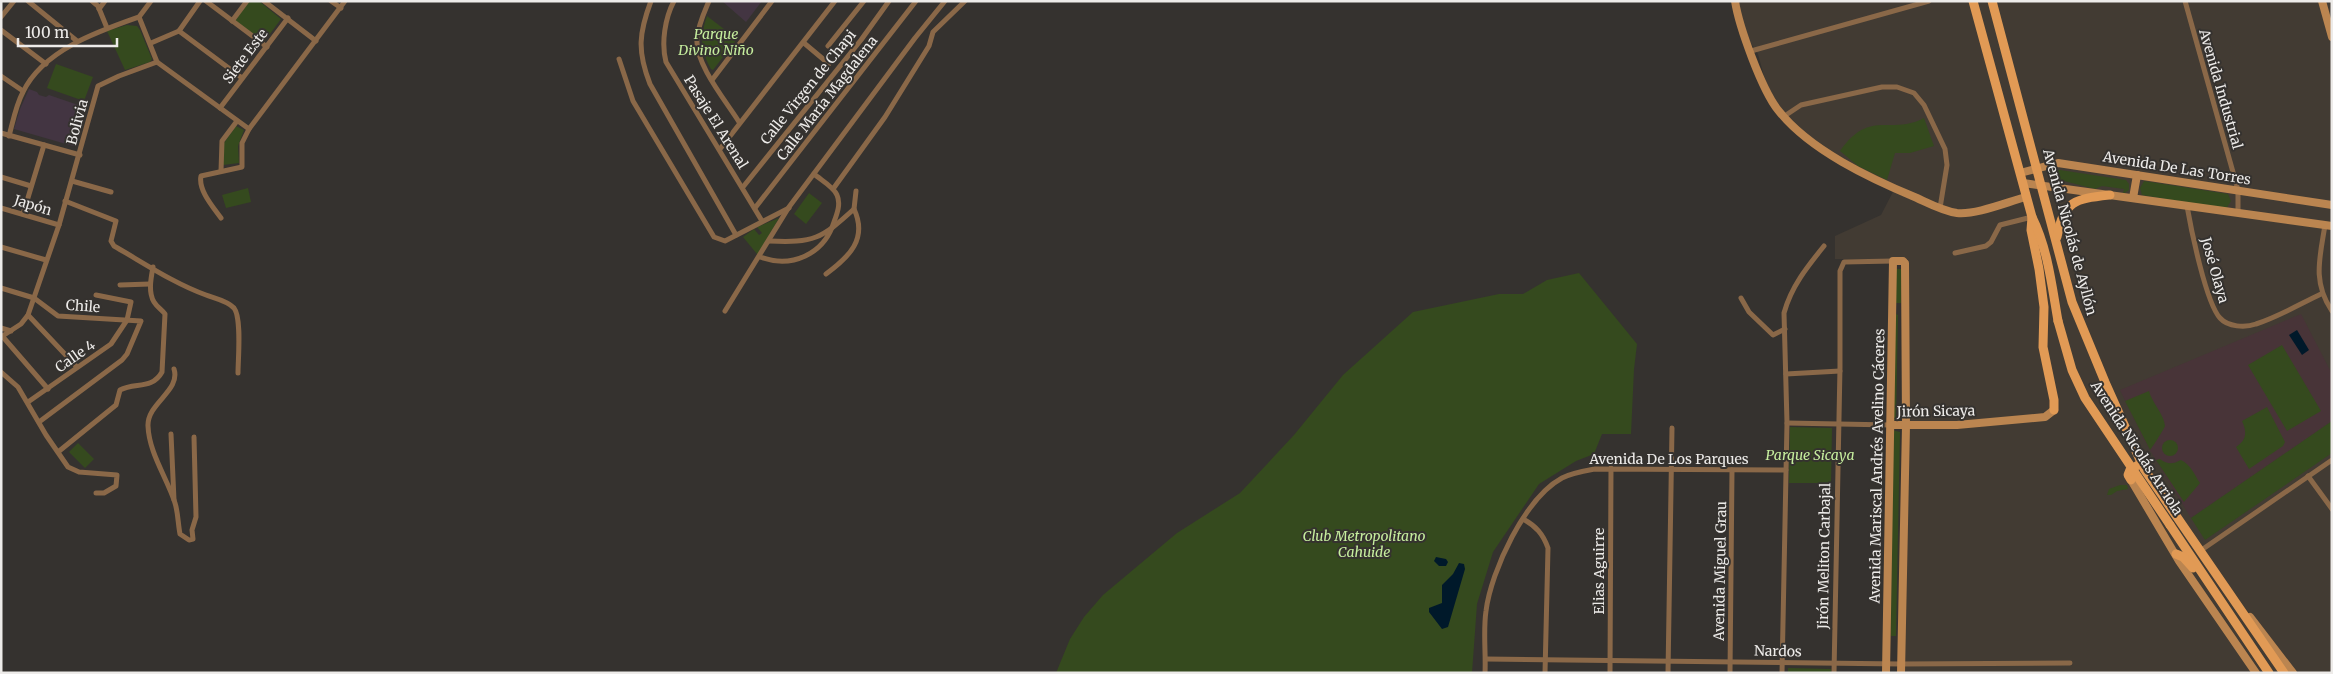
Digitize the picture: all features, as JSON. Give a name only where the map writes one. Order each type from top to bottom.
[{"type":"main road","points":[[1973,1],[2032,217],[2031,230],[2044,307],[2043,347],[2054,400],[2054,410]]},
{"type":"main road","name":"Avenida Nicolás de Ayllón","points":[[1992,1],[2038,167],[2072,302],[2141,463]]},
{"type":"main road","points":[[2056,240],[2060,220],[2074,201],[2110,195]]},
{"type":"main road","name":"Avenida Nicolás Arriola","points":[[2032,217],[2038,228],[2048,264],[2058,321],[2072,370],[2085,398],[2269,673]]},
{"type":"main road","points":[[2131,480],[2128,475],[2129,471],[2141,463]]},
{"type":"main road","name":"Avenida Nicolás Arriola","points":[[2141,463],[2284,673]]},
{"type":"main road","points":[[2176,554],[2189,562],[2232,627],[2249,642]]},
{"type":"street","points":[[1,17],[14,1]]},
{"type":"street","points":[[28,1],[77,41]]},
{"type":"street","points":[[92,1],[99,9],[107,28]]},
{"type":"street","points":[[99,9],[104,1]]},
{"type":"street","points":[[9,136],[23,91],[35,74],[77,41],[140,17],[151,1]]},
{"type":"street","points":[[151,43],[179,31],[200,1]]},
{"type":"street","points":[[206,1],[267,47]]},
{"type":"street","points":[[232,21],[247,1]]},
{"type":"street","points":[[264,1],[316,41]]},
{"type":"street","points":[[331,1],[341,8]]},
{"type":"street","points":[[221,218],[205,194],[199,178],[203,174],[242,167],[242,143],[249,129],[345,1]]},
{"type":"street","points":[[651,1],[642,24],[640,40],[640,56],[644,70],[650,84],[736,235]]},
{"type":"street","name":"Pasaje El Arenal","points":[[674,1],[666,24],[664,54],[666,62],[720,149],[762,222]]},
{"type":"street","points":[[709,1],[700,21],[697,40],[698,51],[712,80],[740,122]]},
{"type":"street","points":[[712,80],[772,1]]},
{"type":"street","points":[[720,149],[835,1]]},
{"type":"street","name":"Calle Virgen de Chapi","points":[[828,46],[864,1]]},
{"type":"street","name":"Calle Virgen de Chapi","points":[[742,187],[861,40],[889,1]]},
{"type":"street","name":"Calle María Magdalena","points":[[755,208],[916,1]]},
{"type":"street","points":[[725,311],[760,257],[789,207],[915,38],[945,1]]},
{"type":"street","points":[[833,190],[890,109],[929,46],[934,32],[965,1]]},
{"type":"street","points":[[1735,1],[1743,35],[1767,93],[1784,117],[1800,132],[1857,171],[1940,208],[1957,213],[1971,212],[2026,197]]},
{"type":"street","points":[[1751,51],[1929,1]]},
{"type":"street","name":"Avenida Industrial","points":[[2185,1],[2238,190],[2238,213]]},
{"type":"street","points":[[2322,1],[2330,20],[2332,37]]},
{"type":"street","points":[[140,17],[157,62],[249,129]]},
{"type":"street","name":"Siete Este","points":[[220,108],[288,18]]},
{"type":"street","points":[[1,30],[46,64]]},
{"type":"street","points":[[179,31],[242,78]]},
{"type":"street","points":[[804,43],[828,64]]},
{"type":"street","points":[[619,59],[633,101],[714,237],[726,241],[789,207]]},
{"type":"street","name":"Bolivia","points":[[28,315],[59,225],[65,200],[80,156],[98,86],[157,62]]},
{"type":"street","points":[[1,76],[23,91]]},
{"type":"street","points":[[1784,117],[1800,105],[1882,87],[1897,87],[1914,93],[1924,105],[1945,149],[1947,165],[1940,208]]},
{"type":"street","points":[[221,171],[222,141],[237,121]]},
{"type":"street","points":[[1,133],[80,156]]},
{"type":"street","points":[[23,214],[44,145]]},
{"type":"street","name":"Avenida De Las Torres","points":[[2021,178],[2038,167],[2058,163],[2332,204]]},
{"type":"street","points":[[760,257],[780,262],[811,254],[826,241],[838,211],[838,201],[833,190],[814,174]]},
{"type":"street","points":[[2133,198],[2137,175]]},
{"type":"street","points":[[1,177],[31,186]]},
{"type":"street","points":[[2021,178],[2042,186],[2328,225],[2319,264],[2321,294],[2332,311]]},
{"type":"street","points":[[72,181],[110,192]]},
{"type":"street","points":[[826,274],[851,253],[859,235],[860,221],[854,209],[856,191]]},
{"type":"street","points":[[65,200],[114,220],[116,224],[112,244],[153,267],[168,278],[225,302],[234,308],[238,321],[238,373]]},
{"type":"street","name":"José Olaya","points":[[2186,206],[2211,305],[2221,320],[2229,325],[2255,325],[2321,294]]},
{"type":"street","name":"Japón","points":[[1,208],[59,225]]},
{"type":"street","points":[[768,241],[814,240],[832,229],[854,209]]},
{"type":"street","points":[[1955,253],[1986,246],[1991,242],[2000,225],[2032,217]]},
{"type":"street","points":[[1782,673],[1787,423],[1784,313],[1788,298],[1798,280],[1824,246]]},
{"type":"street","points":[[1,247],[46,260]]},
{"type":"street","name":"Jirón Meliton Carbajal","points":[[1834,673],[1840,271],[1844,262],[1893,260]]},
{"type":"street","name":"Avenida Mariscal Andrés Avelino Cáceres","points":[[1886,673],[1892,425],[1893,260],[1906,263],[1906,425],[1901,673]]},
{"type":"street","points":[[58,452],[116,405],[120,390],[149,384],[159,378],[164,358],[165,314],[153,301],[150,284],[153,267]]},
{"type":"street","points":[[120,284],[150,284]]},
{"type":"street","name":"Chile","points":[[1,288],[34,298],[58,316],[140,321],[127,354],[122,360],[39,422]]},
{"type":"street","points":[[96,295],[131,302],[127,320]]},
{"type":"street","points":[[1741,298],[1749,312],[1773,335],[1785,329]]},
{"type":"street","points":[[1892,308],[1906,308]]},
{"type":"street","points":[[48,389],[2,337],[28,315],[77,367]]},
{"type":"street","name":"Calle 4","points":[[28,402],[111,344],[127,320]]},
{"type":"street","points":[[1,328],[11,331]]},
{"type":"street","points":[[174,369],[174,382],[150,412],[148,426],[157,460],[174,501]]},
{"type":"street","points":[[1786,374],[1840,371]]},
{"type":"street","points":[[1,372],[18,387],[58,452],[73,470],[117,475],[116,486],[104,493],[96,493]]},
{"type":"street","name":"Jirón Sicaya","points":[[1787,423],[1957,425],[2045,417],[2054,410]]},
{"type":"street","points":[[1668,673],[1673,470],[1672,428]]},
{"type":"street","points":[[171,434],[174,501],[180,534],[189,540],[193,539],[192,530],[196,517],[194,437]]},
{"type":"street","points":[[2200,551],[2332,460]]},
{"type":"street","name":"Avenida De Los Parques","points":[[1486,673],[1486,613],[1489,594],[1506,547],[1523,519],[1543,492],[1561,478],[1578,472],[1611,468],[1786,470]]},
{"type":"street","name":"Elias Aguirre","points":[[1610,673],[1611,468]]},
{"type":"street","name":"Avenida Miguel Grau","points":[[1730,673],[1732,470]]},
{"type":"street","points":[[2308,476],[2332,509]]},
{"type":"street","points":[[2131,480],[2190,578],[2256,673]]},
{"type":"street","points":[[1523,519],[1534,525],[1543,536],[1548,548],[1545,673]]},
{"type":"street","points":[[2225,586],[2294,673]]},
{"type":"street","name":"Nardos","points":[[1486,659],[1886,664],[2070,664]]},
{"type":"shaded area","points":[[722,1],[762,1],[746,22]]},
{"type":"shaded area","points":[[1737,1],[2332,1],[2332,673],[1903,673],[1908,259],[1835,259],[1835,236],[1881,215],[1896,186],[1858,169],[1796,127],[1773,99],[1758,54],[1745,34]]},
{"type":"shaded area","points":[[29,89],[37,92],[39,95],[46,97],[49,95],[87,108],[77,144],[73,146],[14,129]]},
{"type":"shaded area","points":[[2301,314],[2332,374],[2332,421],[2191,518],[2145,442],[2120,390]]},
{"type":"green space","points":[[249,1],[259,1],[281,19],[264,42],[235,21]]},
{"type":"green space","name":"Parque Divino Niño","points":[[707,16],[737,39],[713,70],[707,62],[702,43]]},
{"type":"green space","points":[[127,25],[137,26],[140,30],[152,59],[150,62],[125,70],[107,31]]},
{"type":"green space","points":[[56,64],[93,77],[84,101],[47,88]]},
{"type":"green space","points":[[1924,118],[1934,146],[1910,153],[1895,153],[1887,180],[1858,166],[1840,151],[1851,138],[1861,130],[1871,126],[1901,125]]},
{"type":"green space","points":[[236,126],[244,130],[238,146],[239,163],[223,165],[224,143]]},
{"type":"green space","points":[[2060,170],[2126,180],[2129,184],[2129,190],[2123,194],[2124,189],[2102,186],[2095,189],[2064,181],[2054,181],[2051,175],[2052,171]]},
{"type":"green space","points":[[2144,181],[2228,194],[2231,201],[2226,209],[2142,195],[2140,188]]},
{"type":"green space","points":[[248,188],[251,202],[226,208],[222,195]]},
{"type":"green space","points":[[809,193],[822,203],[806,224],[794,214]]},
{"type":"green space","points":[[779,218],[757,254],[743,237],[754,229],[759,235],[762,233],[757,227]]},
{"type":"green space","points":[[1896,269],[1901,269],[1901,303],[1896,303]]},
{"type":"green space","name":"Club Metropolitano Cahuide","points":[[1579,273],[1637,344],[1631,434],[1602,434],[1594,454],[1576,461],[1539,484],[1493,552],[1477,604],[1472,673],[1056,673],[1070,639],[1084,617],[1103,595],[1177,533],[1240,493],[1294,435],[1343,375],[1413,312],[1499,294],[1523,294],[1547,280]]},
{"type":"green space","points":[[1894,313],[1898,315],[1896,420],[1893,420]]},
{"type":"green space","points":[[2282,345],[2321,411],[2287,431],[2248,365]]},
{"type":"green space","points":[[2149,391],[2165,426],[2150,450],[2125,401]]},
{"type":"green space","points":[[2267,407],[2285,442],[2283,446],[2249,469],[2236,447],[2245,436],[2242,421]]},
{"type":"green space","points":[[2332,421],[2332,453],[2205,540],[2191,518]]},
{"type":"green space","name":"Parque Sicaya","points":[[1790,427],[1832,428],[1831,483],[1789,483]]},
{"type":"green space","points":[[1892,430],[1900,432],[1896,636],[1891,636]]},
{"type":"green space","points":[[2170,440],[2176,442],[2178,448],[2176,454],[2170,456],[2164,454],[2162,448],[2164,442]]},
{"type":"green space","points":[[78,443],[94,459],[85,468],[69,452]]},
{"type":"green space","points":[[2160,459],[2168,463],[2181,460],[2192,470],[2200,483],[2184,502],[2156,460]]},
{"type":"green space","points":[[2120,485],[2127,485],[2128,489],[2107,495],[2109,489]]},
{"type":"green space","points":[[1788,668],[1831,669],[1831,673],[1788,673]]},
{"type":"water","points":[[2297,330],[2309,350],[2302,355],[2289,335]]},
{"type":"water","points":[[1436,557],[1446,559],[1448,562],[1446,566],[1439,566],[1434,561]]},
{"type":"water","points":[[1459,563],[1464,564],[1465,569],[1448,627],[1442,629],[1429,612],[1429,608],[1442,603],[1442,585],[1453,574]]}]
